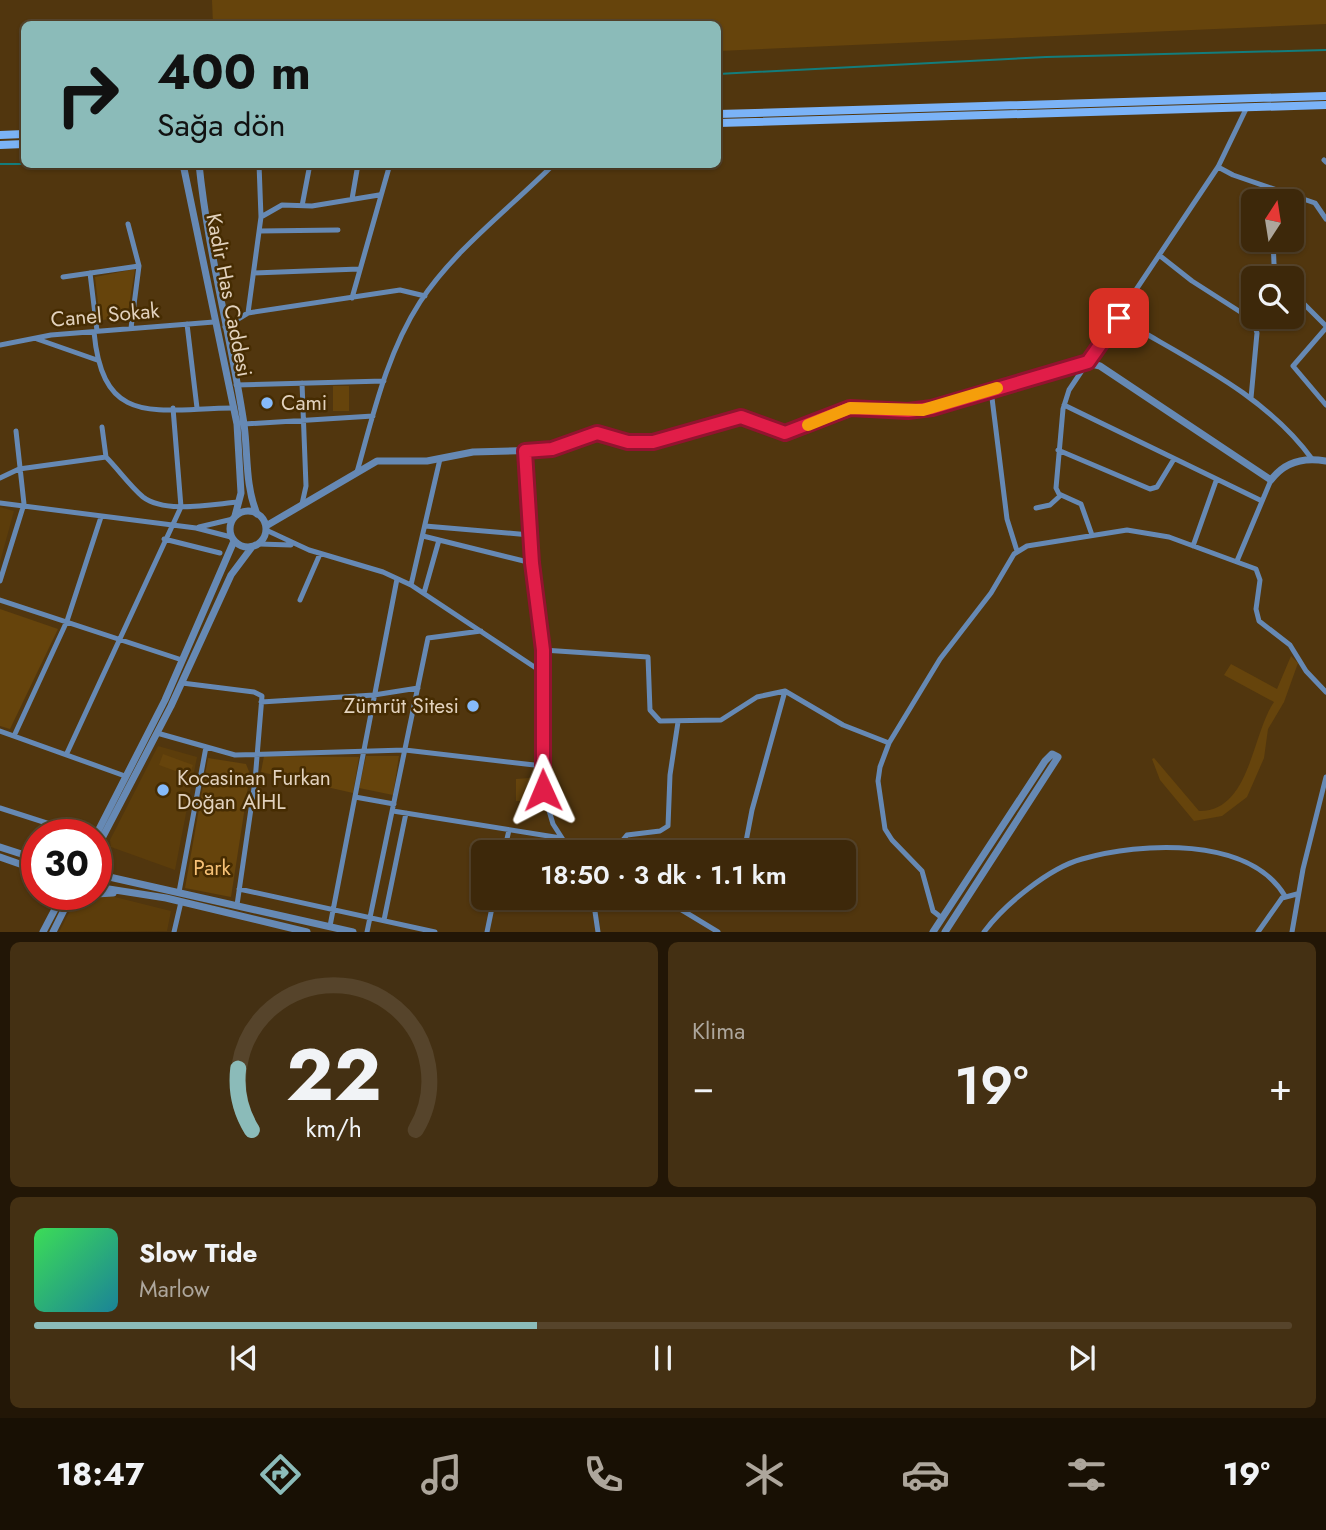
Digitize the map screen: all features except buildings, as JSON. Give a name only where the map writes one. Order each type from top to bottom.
[{"type":"main road","points":[[721,114],[1326,96]]},
{"type":"main road","points":[[721,123],[1326,105]]},
{"type":"main road","points":[[0,135],[21,134]]},
{"type":"main road","points":[[0,145],[21,144]]},
{"type":"street","points":[[1092,535],[1079,502],[1061,495],[1056,488],[1058,450],[1064,405],[1069,390],[1218,167],[1247,107]]},
{"type":"street","points":[[1218,167],[1233,175],[1315,203],[1326,219]]},
{"type":"street","name":"Kadir Has Caddesi","points":[[184,168],[197,219],[214,322],[234,408],[240,468],[239,502],[234,517]]},
{"type":"street","name":"Kadir Has Caddesi","points":[[199,168],[205,221],[244,424],[249,484],[257,513]]},
{"type":"street","points":[[248,313],[260,231],[259,168]]},
{"type":"street","points":[[302,206],[309,168]]},
{"type":"street","points":[[352,199],[357,168]]},
{"type":"street","points":[[352,298],[389,168]]},
{"type":"street","points":[[357,472],[384,381],[409,323],[425,296],[449,267],[550,168]]},
{"type":"street","points":[[261,217],[277,206],[302,206],[379,195]]},
{"type":"street","points":[[128,224],[139,266],[131,328]]},
{"type":"street","points":[[260,231],[338,230]]},
{"type":"street","points":[[1159,255],[1192,281],[1253,320],[1256,333],[1251,398]]},
{"type":"street","points":[[63,277],[139,266]]},
{"type":"street","points":[[254,273],[359,269]]},
{"type":"street","points":[[90,273],[97,360],[109,386],[125,402],[142,408],[234,408]]},
{"type":"street","points":[[225,327],[248,313],[405,290],[425,296]]},
{"type":"street","points":[[1304,304],[1326,327],[1293,366],[1326,405]]},
{"type":"street","points":[[1119,318],[1251,398],[1283,425],[1312,459]]},
{"type":"street","name":"Canel Sokak","points":[[0,345],[34,338],[214,322]]},
{"type":"street","points":[[187,324],[197,408]]},
{"type":"street","points":[[34,338],[97,360]]},
{"type":"street","points":[[112,819],[157,733],[231,575],[266,528],[364,466],[383,460],[440,459],[473,452],[552,449],[597,433],[628,442],[653,442],[741,417],[752,419],[776,431],[790,432],[850,408],[923,410],[1088,362],[1100,366],[1271,480]]},
{"type":"street","points":[[236,385],[384,381]]},
{"type":"street","points":[[302,383],[306,486],[302,504]]},
{"type":"street","points":[[991,390],[1007,519],[1017,551]]},
{"type":"street","points":[[1064,405],[1100,419],[1216,481],[1262,501]]},
{"type":"street","points":[[66,753],[181,507],[173,408]]},
{"type":"street","points":[[244,424],[373,415]]},
{"type":"street","points":[[102,427],[106,457],[144,497],[181,507],[239,502]]},
{"type":"street","points":[[0,581],[24,503],[16,431]]},
{"type":"street","points":[[1058,450],[1152,489],[1157,487],[1174,458]]},
{"type":"street","points":[[525,451],[532,563],[543,650],[542,766],[546,805],[561,838]]},
{"type":"street","points":[[0,478],[19,469],[106,457]]},
{"type":"street","points":[[411,585],[440,459]]},
{"type":"street","points":[[1237,561],[1271,480],[1285,466],[1312,459],[1326,461]]},
{"type":"street","points":[[1193,546],[1216,481]]},
{"type":"street","points":[[1036,508],[1050,505],[1061,495]]},
{"type":"street","points":[[0,503],[24,503],[101,517],[196,528],[233,539],[244,547],[297,546]]},
{"type":"street","points":[[196,528],[246,511],[257,513],[266,528],[297,546],[411,585],[542,672]]},
{"type":"street","points":[[14,736],[67,621],[101,517]]},
{"type":"street","points":[[104,819],[182,660],[233,539],[229,530],[234,517]]},
{"type":"street","points":[[425,526],[530,535]]},
{"type":"street","points":[[942,918],[933,911],[922,871],[892,840],[883,823],[879,774],[889,743],[940,659],[991,593],[1017,551],[1027,546],[1092,535],[1137,531],[1193,546],[1256,569],[1259,574],[1256,609],[1261,624],[1290,646],[1306,671],[1326,692]]},
{"type":"street","points":[[423,536],[532,563]]},
{"type":"street","points":[[164,539],[220,553]]},
{"type":"street","points":[[424,593],[439,540]]},
{"type":"street","points":[[300,600],[320,554]]},
{"type":"street","points":[[330,926],[397,579]]},
{"type":"street","points":[[0,600],[182,660]]},
{"type":"street","points":[[368,932],[428,638],[481,631]]},
{"type":"street","points":[[543,650],[648,657],[651,713],[660,720],[721,720],[757,697],[785,691],[843,725],[889,743]]},
{"type":"street","points":[[181,683],[254,692],[262,696],[255,781],[237,905]]},
{"type":"street","points":[[261,702],[374,695],[418,688]]},
{"type":"street","points":[[746,840],[785,691]]},
{"type":"street","points":[[623,840],[627,835],[660,831],[668,826],[670,775],[678,722]]},
{"type":"street","points":[[0,731],[125,776]]},
{"type":"street","points":[[157,733],[235,755],[256,752],[405,750],[542,766]]},
{"type":"street","points":[[179,892],[206,747]]},
{"type":"street","points":[[933,932],[1045,761],[1052,754],[1058,757],[944,932]]},
{"type":"street","points":[[1292,932],[1297,894],[1326,777]]},
{"type":"street","points":[[355,797],[406,813],[561,838]]},
{"type":"street","points":[[0,808],[34,819]]},
{"type":"street","points":[[384,920],[406,813]]},
{"type":"street","points":[[507,840],[509,830]]},
{"type":"street","points":[[0,847],[21,854]]},
{"type":"street","points":[[984,932],[998,914],[1041,881],[1080,859],[1133,849],[1167,847],[1207,851],[1234,858],[1262,870],[1278,884],[1285,896]]},
{"type":"street","points":[[0,857],[21,864]]},
{"type":"street","points":[[112,877],[353,932]]},
{"type":"street","points":[[239,889],[435,932]]},
{"type":"street","points":[[112,890],[181,902],[307,932]]},
{"type":"street","points":[[112,894],[132,893]]},
{"type":"street","points":[[1258,932],[1285,896],[1297,894]]},
{"type":"street","points":[[174,932],[181,902]]},
{"type":"street","points":[[43,932],[55,910]]},
{"type":"street","points":[[53,932],[64,910]]},
{"type":"street","points":[[487,932],[492,910]]},
{"type":"street","points":[[595,910],[598,932]]},
{"type":"street","points":[[682,910],[718,932]]},
{"type":"shaded area","points":[[0,507],[14,511],[0,562]]},
{"type":"shaded area","name":"Kocasinan Furkan Doğan AİHL","points":[[158,746],[197,757],[175,870],[112,847],[112,836]]},
{"type":"shaded area","points":[[112,896],[171,911],[167,931],[59,932],[70,910],[112,910]]},
{"type":"green space","points":[[212,0],[1326,0],[1326,24],[721,51],[721,21],[213,21]]},
{"type":"green space","points":[[135,269],[127,318],[100,320],[95,277]]},
{"type":"green space","points":[[333,386],[349,386],[349,411],[333,411]]},
{"type":"green space","points":[[0,609],[58,629],[10,729],[0,726]]},
{"type":"green space","points":[[1291,656],[1298,663],[1284,702],[1268,729],[1264,758],[1247,797],[1222,816],[1194,821],[1160,780],[1152,759],[1154,758],[1199,811],[1216,808],[1229,799],[1247,769],[1274,702],[1224,675],[1231,664],[1277,689]]},
{"type":"green space","points":[[163,754],[193,765],[189,776],[159,765]]},
{"type":"green space","points":[[264,756],[359,757],[353,793],[261,772]]},
{"type":"green space","points":[[366,756],[399,756],[393,795],[359,788]]},
{"type":"green space","name":"Park","points":[[208,758],[246,764],[250,774],[231,897],[185,888]]},
{"type":"green space","points":[[530,778],[531,801],[516,801],[516,779]]},
{"type":"waterway","points":[[721,74],[1046,57],[1326,50]]},
{"type":"waterway","points":[[0,164],[21,164]]},
{"type":"slow traffic","points":[[808,425],[850,408],[923,410],[997,388]]},
{"type":"place","name":"Cami","points":[[267,403]]},
{"type":"place","name":"Zümrüt Sitesi","points":[[473,706]]},
{"type":"place","name":"Kocasinan Furkan Doğan AİHL","points":[[163,790]]},
{"type":"route","points":[[543,790],[543,650],[532,563],[525,451],[552,449],[597,433],[628,442],[653,442],[741,417],[785,433],[850,408],[908,411],[932,408],[1088,362],[1119,318]]}]
